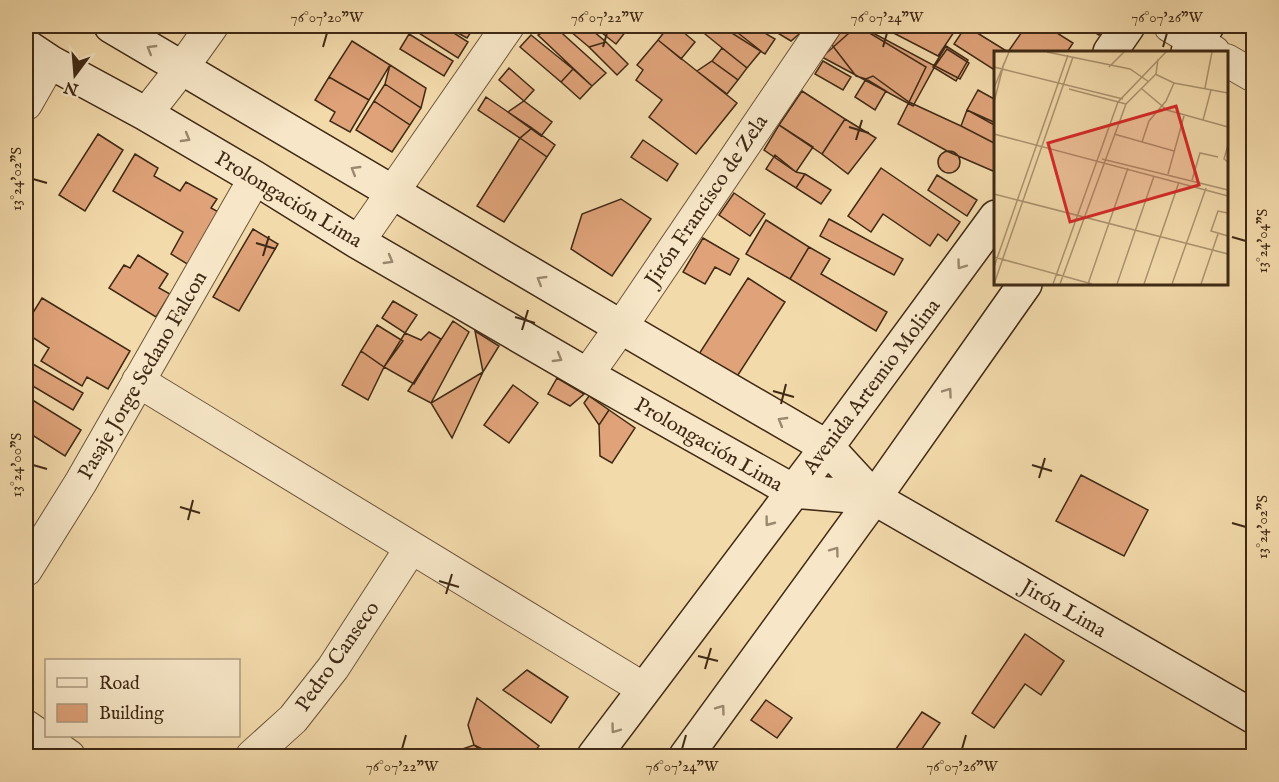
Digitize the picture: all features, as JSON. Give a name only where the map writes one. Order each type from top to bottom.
[{"type":"street","points":[[111,26],[827,447],[874,498]]},
{"type":"street","points":[[146,114],[212,26]]},
{"type":"street","points":[[358,242],[508,26]]},
{"type":"street","name":"Jirón Francisco de Zela","points":[[587,375],[825,26]]},
{"type":"street","points":[[1111,51],[1128,26]]},
{"type":"street","points":[[26,104],[38,54]]},
{"type":"street","name":"Prolongación Lima","points":[[38,54],[146,114],[358,242],[587,375],[793,491],[874,498]]},
{"type":"street","points":[[1228,61],[1254,76]]},
{"type":"street","name":"Pasaje Jorge Sedano Falcon","points":[[26,570],[81,482],[255,178]]},
{"type":"street","name":"Avenida Artemio Molina","points":[[594,756],[994,221]]},
{"type":"street","points":[[686,756],[874,498],[1024,285]]},
{"type":"street","points":[[138,381],[644,689]]},
{"type":"street","name":"Jirón Lima","points":[[874,498],[1254,717]]},
{"type":"street","name":"Pedro Canseco","points":[[252,756],[293,719],[333,668],[411,548]]},
{"type":"street","points":[[26,726],[69,756]]},
{"type":"building","points":[[415,26],[443,26],[468,42],[458,58],[414,30]]},
{"type":"building","points":[[445,26],[475,26],[467,38]]},
{"type":"building","points":[[552,26],[606,73],[592,86],[538,35]]},
{"type":"building","points":[[564,26],[587,26],[606,42],[589,47]]},
{"type":"building","points":[[600,26],[630,26],[616,44],[597,29]]},
{"type":"building","points":[[669,26],[676,26],[695,42],[681,59],[658,40]]},
{"type":"building","points":[[712,26],[729,26],[761,51],[747,68],[705,34]]},
{"type":"building","points":[[730,26],[753,26],[775,39],[765,54],[727,30]]},
{"type":"building","points":[[766,26],[800,26],[805,29],[791,41]]},
{"type":"building","points":[[844,26],[858,26],[926,67],[909,102],[873,76],[866,79],[856,76],[832,45]]},
{"type":"building","points":[[857,26],[935,66],[913,106],[822,57]]},
{"type":"building","points":[[880,26],[950,26],[956,29],[938,56]]},
{"type":"building","points":[[966,26],[1006,51],[994,51],[994,70],[954,44]]},
{"type":"building","points":[[1026,26],[1046,26],[1073,43],[1068,51],[1009,51]]},
{"type":"building","points":[[1083,26],[1105,26],[1099,35]]},
{"type":"building","points":[[409,34],[453,61],[444,76],[400,49]]},
{"type":"building","points":[[531,35],[573,69],[561,82],[520,47]]},
{"type":"building","points":[[658,40],[737,103],[696,154],[649,117],[662,100],[636,80],[643,70],[637,65]]},
{"type":"building","points":[[352,41],[390,65],[369,100],[329,77]]},
{"type":"building","points":[[606,42],[628,64],[617,75],[589,47]]},
{"type":"building","points":[[946,46],[968,60],[956,81],[933,67]]},
{"type":"building","points":[[722,48],[747,68],[738,80],[712,61]]},
{"type":"building","points":[[947,49],[969,63],[960,79],[935,66]]},
{"type":"building","points":[[712,61],[738,80],[727,94],[697,71]]},
{"type":"building","points":[[823,61],[851,77],[843,90],[815,74]]},
{"type":"building","points":[[390,65],[426,88],[421,108],[385,84]]},
{"type":"building","points":[[509,68],[534,90],[524,101],[499,80]]},
{"type":"building","points":[[573,69],[592,86],[580,99],[561,82]]},
{"type":"building","points":[[329,77],[369,100],[350,132],[330,121],[335,112],[315,100]]},
{"type":"building","points":[[866,79],[886,91],[875,110],[855,97]]},
{"type":"building","points":[[385,84],[421,108],[410,125],[374,101]]},
{"type":"building","points":[[978,90],[994,99],[994,125],[967,110]]},
{"type":"building","points":[[802,91],[845,119],[822,154],[779,125]]},
{"type":"building","points":[[486,97],[532,128],[520,138],[478,110]]},
{"type":"building","points":[[374,101],[410,125],[392,152],[356,130]]},
{"type":"building","points":[[524,101],[552,122],[541,136],[508,112]]},
{"type":"building","points":[[909,102],[961,126],[994,143],[994,169],[993,171],[949,152],[898,124]]},
{"type":"building","points":[[967,110],[994,122],[994,143],[961,126]]},
{"type":"building","points":[[845,119],[876,138],[848,174],[822,154]]},
{"type":"building","points":[[779,125],[813,147],[796,172],[764,150]]},
{"type":"building","points":[[532,128],[555,145],[547,157],[520,138]]},
{"type":"building","points":[[98,134],[123,150],[85,211],[59,195]]},
{"type":"building","points":[[520,138],[547,157],[504,222],[477,206]]},
{"type":"building","points":[[643,140],[678,164],[667,181],[631,157]]},
{"type":"building","points":[[949,151],[957,154],[960,162],[957,170],[949,173],[941,170],[938,162],[941,154]]},
{"type":"building","points":[[135,154],[158,168],[154,176],[180,191],[186,182],[217,199],[211,208],[224,215],[197,270],[171,254],[183,232],[113,191]]},
{"type":"building","points":[[775,155],[796,172],[805,174],[796,188],[766,169]]},
{"type":"building","points":[[881,168],[960,222],[947,241],[938,234],[930,246],[883,214],[871,232],[848,216]]},
{"type":"building","points":[[805,174],[831,190],[821,204],[796,188]]},
{"type":"building","points":[[937,175],[977,200],[967,216],[928,190]]},
{"type":"building","points":[[734,193],[765,214],[750,236],[719,215]]},
{"type":"building","points":[[621,199],[651,219],[612,276],[571,249],[582,214]]},
{"type":"building","points":[[829,219],[903,259],[894,275],[820,236]]},
{"type":"building","points":[[766,220],[809,247],[790,279],[746,254]]},
{"type":"building","points":[[253,229],[278,244],[239,311],[213,297]]},
{"type":"building","points":[[703,238],[739,259],[730,275],[715,267],[705,284],[683,272]]},
{"type":"building","points":[[809,247],[830,259],[821,274],[887,312],[876,331],[790,279]]},
{"type":"building","points":[[138,255],[168,274],[159,288],[170,294],[156,317],[109,288],[124,265],[130,268]]},
{"type":"building","points":[[748,278],[785,302],[736,378],[699,354]]},
{"type":"building","points":[[42,298],[130,351],[108,389],[87,377],[82,386],[41,361],[49,348],[26,333],[26,324]]},
{"type":"building","points":[[393,301],[417,315],[405,333],[382,318]]},
{"type":"building","points":[[453,321],[469,332],[431,403],[408,391]]},
{"type":"building","points":[[377,325],[403,341],[384,367],[361,351]]},
{"type":"building","points":[[475,331],[499,346],[483,372]]},
{"type":"building","points":[[429,332],[441,339],[414,384],[384,367],[405,333],[421,340]]},
{"type":"building","points":[[361,351],[384,367],[368,400],[342,385]]},
{"type":"building","points":[[26,360],[83,393],[73,410],[26,382]]},
{"type":"building","points":[[483,372],[452,438],[431,403]]},
{"type":"building","points":[[557,378],[584,394],[570,406],[548,394]]},
{"type":"building","points":[[513,385],[538,403],[509,443],[484,425]]},
{"type":"building","points":[[26,396],[81,430],[65,456],[26,431]]},
{"type":"building","points":[[589,396],[609,410],[599,425],[584,403]]},
{"type":"building","points":[[609,410],[635,428],[612,463],[600,456],[599,425]]},
{"type":"building","points":[[1081,475],[1148,510],[1124,556],[1056,521]]},
{"type":"building","points":[[1025,634],[1064,661],[1041,695],[1025,684],[994,728],[972,713]]},
{"type":"building","points":[[527,670],[568,697],[551,723],[503,690]]},
{"type":"building","points":[[477,698],[539,746],[531,756],[497,756],[474,745],[468,725]]},
{"type":"building","points":[[766,700],[792,718],[777,738],[751,720]]},
{"type":"building","points":[[922,712],[940,723],[917,756],[891,756]]},
{"type":"building","points":[[474,745],[487,756],[442,756]]}]
